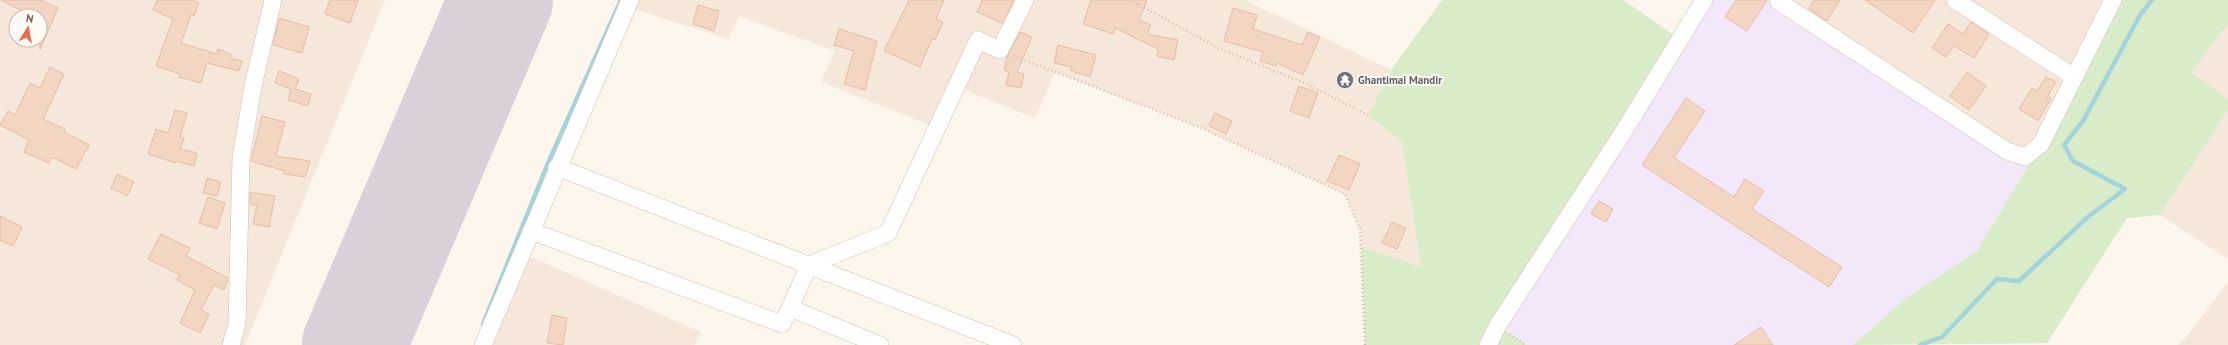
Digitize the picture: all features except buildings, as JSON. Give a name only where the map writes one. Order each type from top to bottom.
[{"type":"street","points":[[231,345],[238,324],[241,158],[254,79],[273,0]]},
{"type":"street","points":[[483,345],[557,168],[630,0]]},
{"type":"street","points":[[531,231],[782,324],[809,265],[888,233],[978,40],[1000,50],[1025,0]]},
{"type":"street","points":[[1488,345],[1498,325],[1622,134],[1704,0]]},
{"type":"street","points":[[1954,0],[2074,77]]},
{"type":"street","points":[[1778,1],[2007,151],[2025,156],[2041,144],[2113,0]]},
{"type":"street","points":[[557,168],[1013,345]]},
{"type":"street","points":[[790,308],[880,345]]},
{"type":"path","points":[[1130,0],[1218,48],[1307,84],[1368,115]]},
{"type":"path","points":[[1000,50],[1199,127],[1345,194],[1360,229],[1365,345]]},
{"type":"shaded area","points":[[0,0],[385,0],[245,345],[0,345]]},
{"type":"shaded area","points":[[630,0],[1245,0],[1391,70],[1368,115],[1402,142],[1421,268],[1361,247],[1360,229],[1345,194],[1199,127],[1055,72],[1035,118],[957,87],[937,128],[821,82],[835,51],[739,16],[728,39],[627,7]]},
{"type":"shaded area","points":[[1704,0],[1776,0],[2007,151],[2041,144],[1977,251],[1905,299],[1853,345],[1526,345],[1498,325]]},
{"type":"shaded area","points":[[1776,0],[2113,0],[2025,157]]},
{"type":"shaded area","points":[[2228,24],[2228,99],[2190,72]]},
{"type":"shaded area","points":[[2228,110],[2228,259],[2160,215]]},
{"type":"shaded area","points":[[522,253],[701,332],[695,345],[483,345]]},
{"type":"shaded area","points":[[2228,282],[2228,345],[2178,345],[2186,337]]},
{"type":"green space","points":[[1442,0],[1623,0],[1680,39],[1498,325],[1526,345],[1365,345],[1361,247],[1421,267],[1402,142],[1368,115],[1391,70]]},
{"type":"green space","points":[[2113,0],[2228,0],[2228,24],[2191,72],[2228,99],[2228,110],[2160,215],[2127,218],[2047,343],[1853,345],[1905,299],[1977,251],[2041,144]]},
{"type":"waterway","points":[[483,324],[548,163],[621,0]]},
{"type":"waterway","points":[[1920,345],[1942,337],[1997,279],[2019,281],[2089,216],[2125,189],[2073,161],[2064,145],[2083,121],[2140,15],[2152,0]]},
{"type":"runway","points":[[354,345],[501,0]]},
{"type":"place","name":"Ghantimai Mandir","points":[[1345,80]]}]
